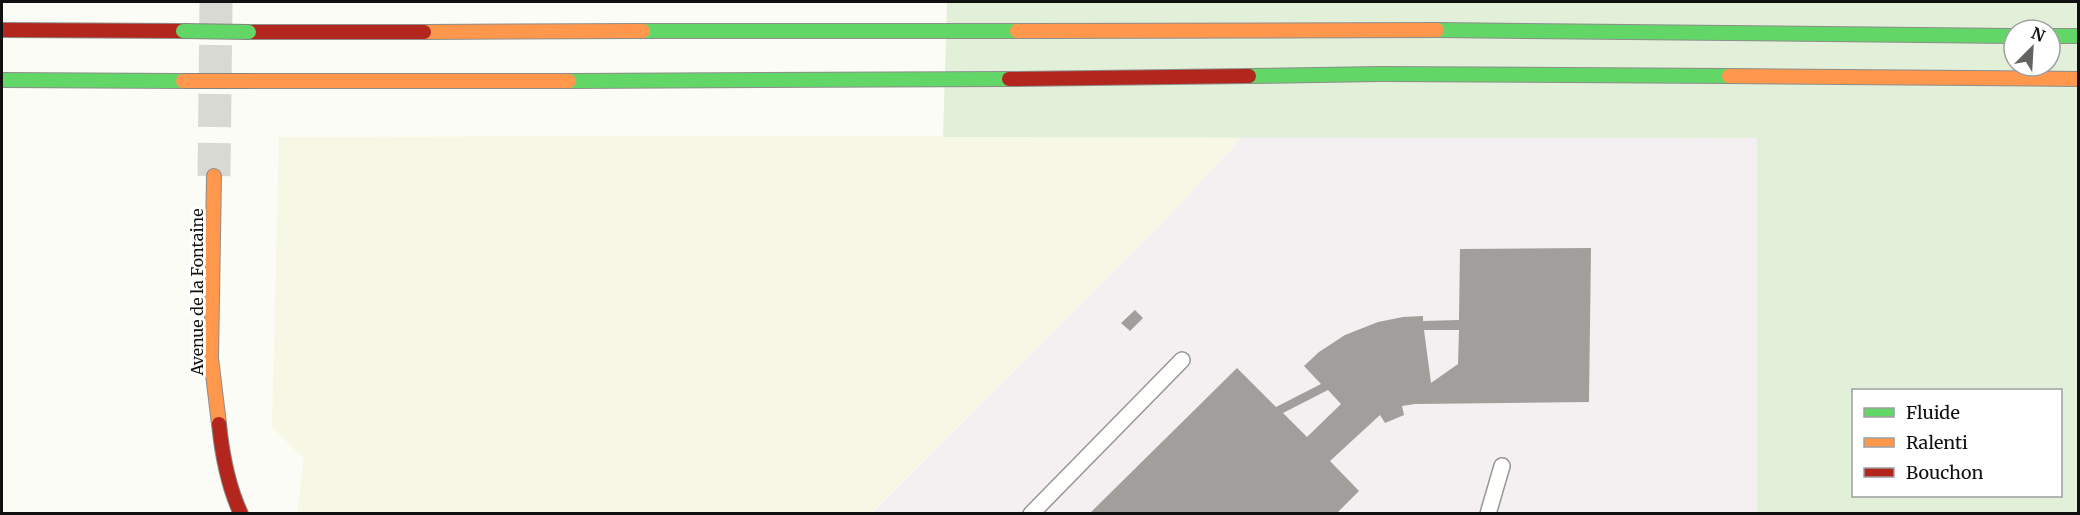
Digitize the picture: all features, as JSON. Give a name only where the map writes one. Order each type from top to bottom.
[{"type":"main road","points":[[2,30],[249,32],[1388,30],[2002,36]]},
{"type":"main road","points":[[2062,36],[2079,36]]},
{"type":"main road","points":[[2,80],[833,81],[1381,74],[2079,79]]},
{"type":"main road","name":"Avenue de la Fontaine","points":[[214,176],[211,358],[221,444],[234,499],[241,513]]},
{"type":"lane","points":[[1031,513],[1182,360]]},
{"type":"lane","points":[[1488,513],[1502,466]]},
{"type":"shaded area","points":[[1242,137],[1757,138],[1757,513],[871,514],[1168,217]]},
{"type":"green space","points":[[947,2],[2078,2],[2078,513],[1757,513],[1757,138],[943,137]]},
{"type":"green space","points":[[279,137],[1242,137],[1168,217],[871,513],[297,513],[304,459],[272,427]]},
{"type":"building","points":[[1591,248],[1589,402],[1415,404],[1402,406],[1404,415],[1385,423],[1380,415],[1330,461],[1359,491],[1336,514],[1089,514],[1237,368],[1276,407],[1321,384],[1304,366],[1319,352],[1345,335],[1378,322],[1403,317],[1423,316],[1423,321],[1459,320],[1460,249]],"holes":[[[1424,330],[1459,330],[1458,364],[1431,383]],[[1328,390],[1341,404],[1307,437],[1283,413]]]},
{"type":"building","points":[[1135,310],[1143,318],[1130,331],[1121,323]]},
{"type":"tunnel","points":[[214,176],[216,2]]},
{"type":"traffic: fast","points":[[1437,30],[2002,36]]},
{"type":"traffic: fast","points":[[183,31],[249,32]]},
{"type":"traffic: fast","points":[[643,31],[1017,31]]},
{"type":"traffic: fast","points":[[2062,36],[2078,36]]},
{"type":"traffic: fast","points":[[1249,76],[1381,74],[1729,76]]},
{"type":"traffic: fast","points":[[569,81],[1009,79]]},
{"type":"traffic: fast","points":[[2,80],[183,81]]},
{"type":"traffic: slow","points":[[1017,31],[1437,30]]},
{"type":"traffic: slow","points":[[424,32],[643,31]]},
{"type":"traffic: slow","points":[[1729,76],[2078,79]]},
{"type":"traffic: slow","points":[[183,81],[249,81]]},
{"type":"traffic: slow","points":[[249,81],[569,81]]},
{"type":"traffic: slow","points":[[214,176],[211,358],[219,424]]},
{"type":"traffic: jam","points":[[2,30],[183,31]]},
{"type":"traffic: jam","points":[[249,32],[424,32]]},
{"type":"traffic: jam","points":[[1009,79],[1249,76]]},
{"type":"traffic: jam","points":[[219,424],[226,470],[241,514]]}]
